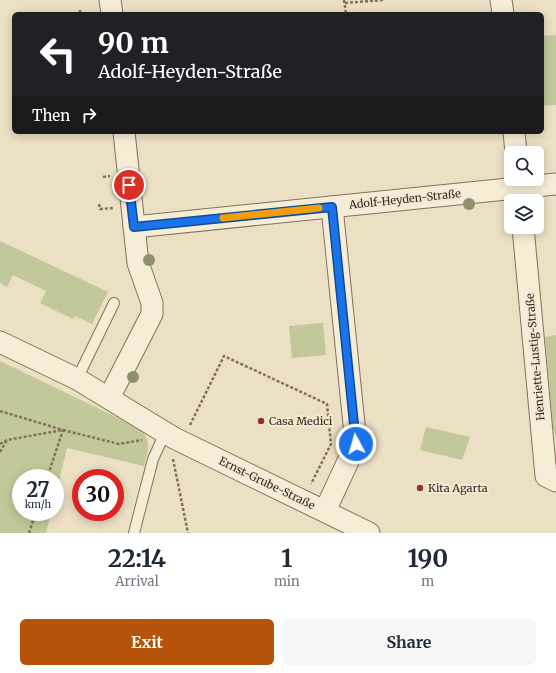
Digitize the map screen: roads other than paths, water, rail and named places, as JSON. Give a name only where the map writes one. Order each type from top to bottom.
[{"type":"street","points":[[110,0],[112,12]]},
{"type":"street","points":[[501,0],[503,12]]},
{"type":"street","points":[[109,398],[152,314],[152,303],[138,262],[124,134]]},
{"type":"street","points":[[514,134],[515,146]]},
{"type":"street","name":"Adolf-Heyden-Straße","points":[[134,227],[519,189],[556,184]]},
{"type":"street","points":[[325,511],[356,444],[332,207]]},
{"type":"street","name":"Henriette-Lustig-Straße","points":[[524,234],[546,476],[556,481]]},
{"type":"street","name":"Ernst-Grube-Straße","points":[[0,342],[77,379],[174,438],[369,533]]},
{"type":"lane","points":[[77,379],[114,303]]},
{"type":"lane","points":[[134,533],[153,459],[174,438]]},
{"type":"place","name":"Casa Medici","points":[[261,421]]},
{"type":"place","name":"Kita Agarta","points":[[420,488]]}]
